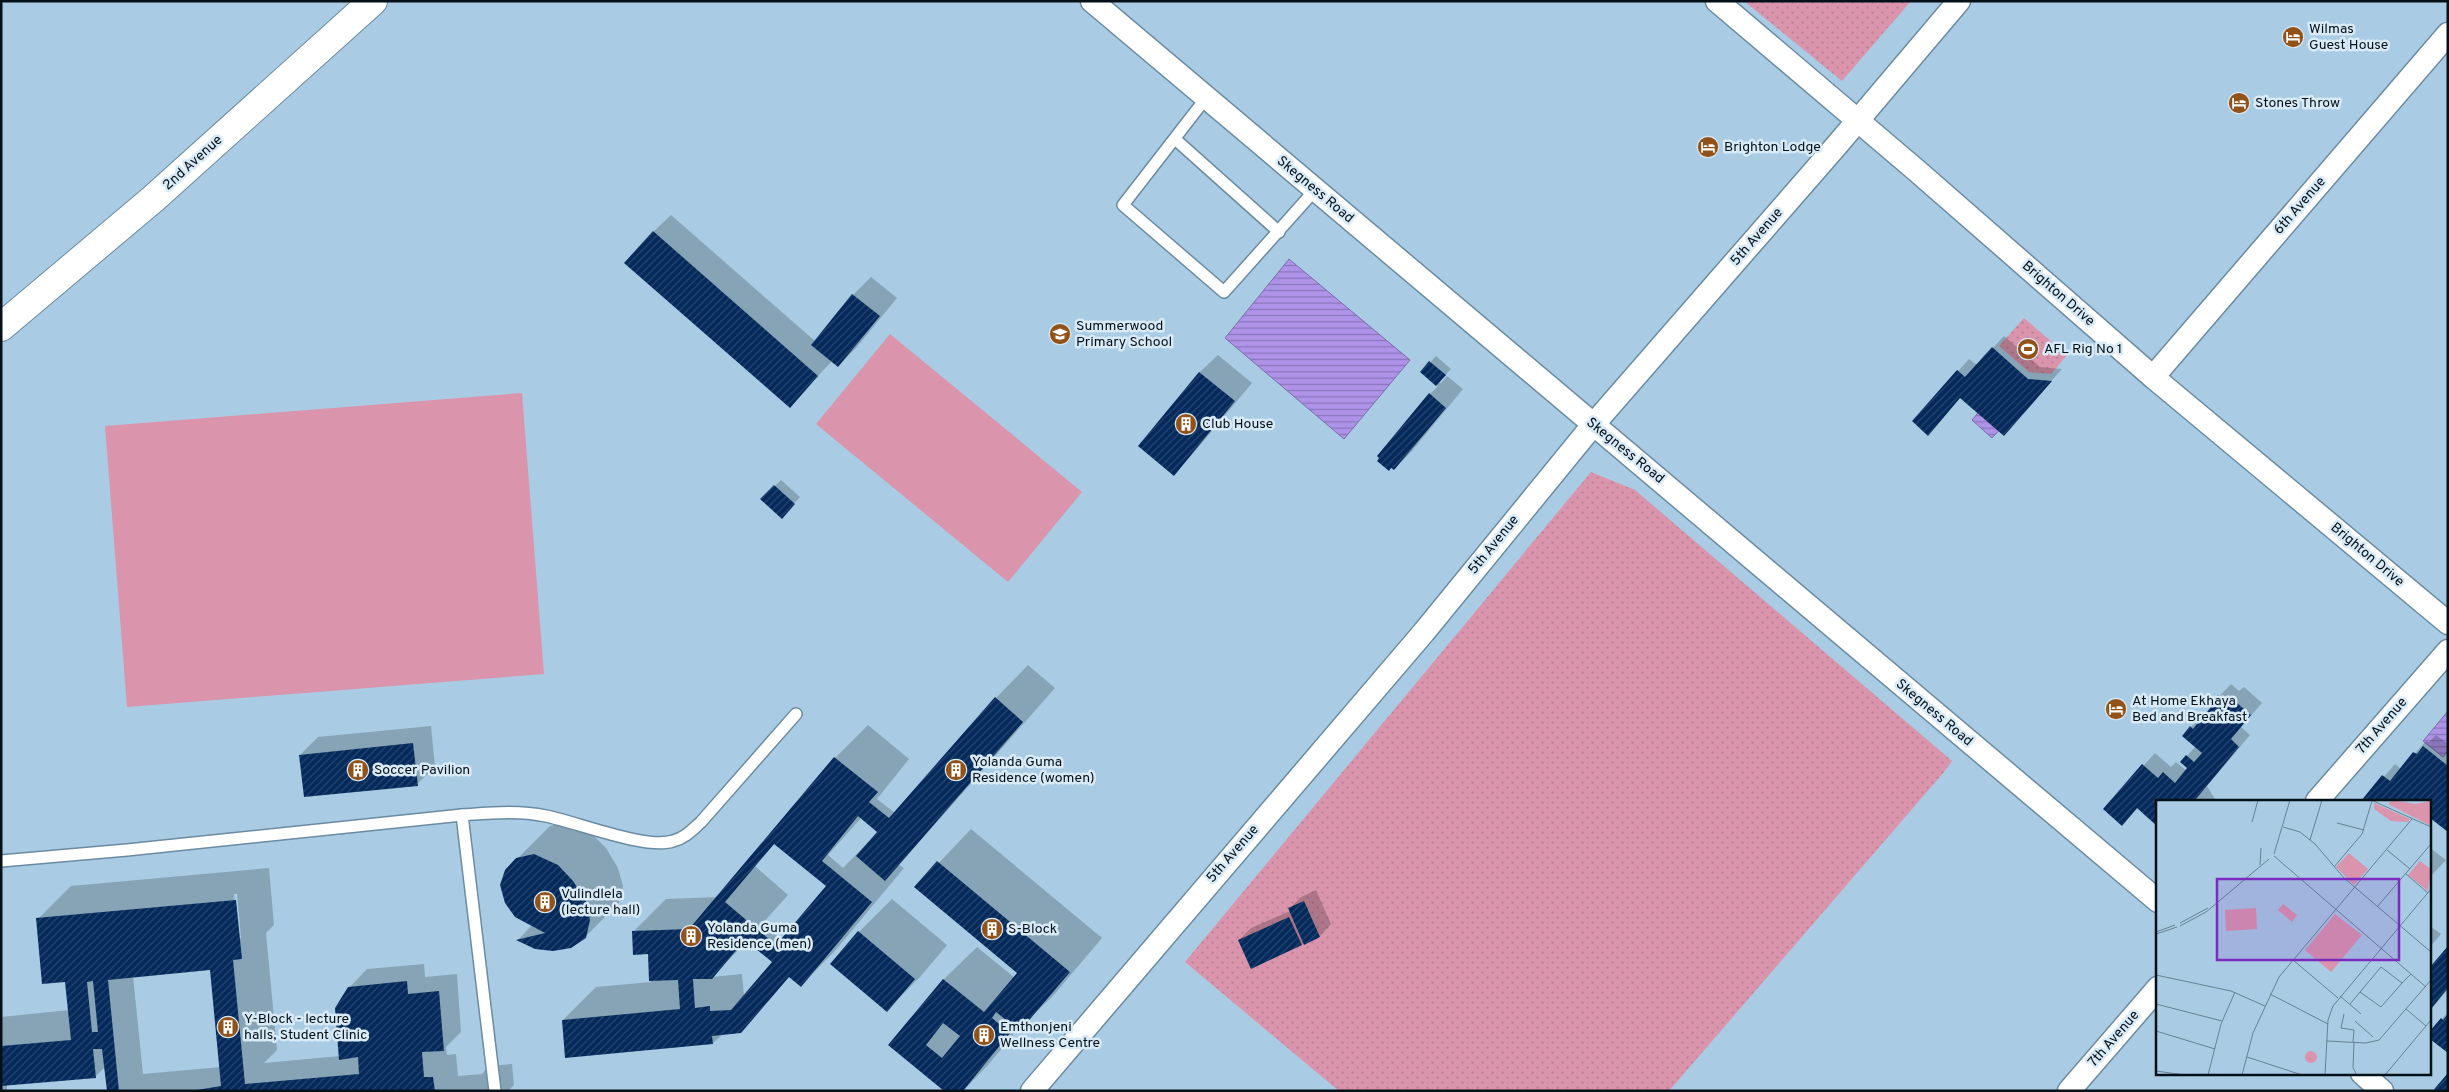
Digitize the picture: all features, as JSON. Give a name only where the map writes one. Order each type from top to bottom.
[{"type":"street","name":"2nd Avenue","points":[[4,323],[153,199],[373,1]]},
{"type":"street","name":"Skegness Road","points":[[1092,1],[1593,425],[1646,467],[1882,670],[2156,899]]},
{"type":"street","name":"Brighton Drive","points":[[1717,1],[2153,377],[2448,623]]},
{"type":"street","name":"5th Avenue","points":[[1032,1091],[1424,632],[1593,425],[1959,1]]},
{"type":"street","name":"6th Avenue","points":[[2153,377],[2448,34]]},
{"type":"street","name":"7th Avenue","points":[[2318,800],[2448,651]]},
{"type":"street","name":"7th Avenue","points":[[2070,1091],[2156,990]]},
{"type":"street","points":[[2363,1074],[2382,1091]]},
{"type":"lane","points":[[1206,98],[1123,205],[1224,292],[1315,190]]},
{"type":"lane","points":[[1175,139],[1279,232]]},
{"type":"lane","points":[[1,861],[127,850],[462,815],[520,813],[545,816],[649,842],[671,842],[685,837],[701,822],[796,714]]},
{"type":"lane","points":[[462,815],[495,1091]]},
{"type":"shaded area","points":[[1744,1],[1911,1],[1842,81]]},
{"type":"shaded area","points":[[1289,259],[1410,360],[1344,439],[1225,338]]},
{"type":"shaded area","points":[[2024,318],[2067,355],[2051,374],[2029,372],[1999,346]]},
{"type":"shaded area","points":[[890,334],[1082,492],[1008,582],[816,424]]},
{"type":"shaded area","points":[[522,393],[544,674],[127,707],[105,426]]},
{"type":"shaded area","points":[[1983,407],[2004,425],[1992,438],[1972,420]]},
{"type":"shaded area","points":[[1591,472],[1635,490],[1952,761],[1669,1091],[1339,1091],[1185,962]]},
{"type":"shaded area","points":[[2448,711],[2448,751],[2443,757],[2423,741]]},
{"type":"building","points":[[653,231],[818,376],[790,408],[624,263]]},
{"type":"building","points":[[852,294],[880,316],[838,367],[811,345]]},
{"type":"building","points":[[1992,347],[2028,379],[2052,381],[2004,436],[1960,398],[1928,436],[1912,421],[1957,370],[1965,377]]},
{"type":"building","points":[[1429,361],[1446,375],[1436,386],[1420,372]]},
{"type":"building","name":"Club House","points":[[1199,372],[1235,401],[1174,476],[1138,446]]},
{"type":"building","points":[[1429,393],[1446,408],[1394,470],[1391,468],[1389,471],[1377,461],[1379,458],[1377,456]]},
{"type":"building","points":[[774,485],[795,504],[782,519],[760,499]]},
{"type":"building","points":[[2218,695],[2227,703],[2231,698],[2251,715],[2231,739],[2239,747],[2197,800],[2156,800],[2156,825],[2137,808],[2122,826],[2103,809],[2142,764],[2158,778],[2163,772],[2175,783],[2187,768],[2180,762],[2186,755],[2194,762],[2202,753],[2182,736],[2190,726],[2193,729],[2211,707],[2209,705]]},
{"type":"building","points":[[995,697],[1023,722],[885,881],[856,856],[877,832],[858,816],[822,861],[872,902],[801,987],[789,977],[741,1033],[712,1036],[713,1044],[565,1058],[562,1020],[680,1009],[678,980],[649,981],[648,954],[633,955],[632,931],[689,929],[834,757],[878,792],[869,802],[889,818]],"holes":[[[774,844],[826,886],[776,945],[725,902]],[[745,940],[772,962],[731,1010],[710,1011],[710,1006],[695,1008],[693,979],[712,979]]]},
{"type":"building","name":"Soccer Pavilion","points":[[413,743],[418,786],[304,797],[299,755]]},
{"type":"building","points":[[2423,746],[2448,766],[2448,832],[2432,820],[2432,800],[2362,800],[2382,775],[2390,781],[2413,752],[2417,754]]},
{"type":"building","name":"Vulindlela (lecture hall)","points":[[534,854],[558,865],[573,881],[586,901],[590,920],[586,938],[571,948],[553,951],[535,949],[516,940],[545,933],[515,917],[505,903],[500,885],[505,870],[516,858]]},
{"type":"building","points":[[937,861],[1070,972],[1020,1031],[996,1012],[992,1018],[1010,1033],[963,1091],[944,1091],[888,1045],[943,979],[984,1012],[1017,973],[914,887]],"holes":[[[943,1023],[960,1036],[942,1058],[926,1045]]]},
{"type":"building","points":[[236,900],[242,959],[233,960],[245,1084],[359,1074],[358,1057],[339,1060],[335,1008],[348,987],[407,981],[408,994],[439,991],[444,1051],[422,1052],[424,1077],[433,1077],[435,1091],[191,1091],[221,1086],[210,970],[108,980],[119,1091],[107,1091],[102,1049],[93,1049],[96,1078],[1,1086],[1,1046],[71,1040],[65,982],[42,984],[36,918]],"holes":[[[93,981],[98,1032],[92,1032],[87,982]]]},
{"type":"building","points":[[1304,901],[1320,937],[1304,945],[1288,908]]},
{"type":"building","points":[[1289,917],[1302,945],[1251,969],[1238,940]]},
{"type":"building","points":[[858,931],[915,979],[887,1012],[830,964]]},
{"type":"building","points":[[2448,946],[2448,988],[2432,1008],[2432,965]]},
{"type":"building","points":[[2448,1014],[2448,1053],[2432,1041],[2432,1029],[2441,1018],[2443,1020]]},
{"type":"building","points":[[2448,1073],[2448,1091],[2433,1091],[2436,1087]]},
{"type":"place","name":"Wilmas Guest House","points":[[2293,37]]},
{"type":"place","name":"Stones Throw","points":[[2239,103]]},
{"type":"place","name":"Brighton Lodge","points":[[1708,147]]},
{"type":"place","name":"Summerwood Primary School","points":[[1060,334]]},
{"type":"place","name":"AFL Rig No 1","points":[[2028,349]]},
{"type":"place","name":"Club House","points":[[1186,424]]},
{"type":"place","name":"At Home Ekhaya Bed and Breakfast","points":[[2116,709]]},
{"type":"place","name":"Soccer Pavilion","points":[[358,770]]},
{"type":"place","name":"Yolanda Guma Residence (women)","points":[[956,770]]},
{"type":"place","name":"Vulindlela (lecture hall)","points":[[545,902]]},
{"type":"place","name":"S-Block","points":[[992,929]]},
{"type":"place","name":"Yolanda Guma Residence (men)","points":[[691,936]]},
{"type":"place","name":"Y-Block - lecture halls, Student Clinic","points":[[228,1027]]},
{"type":"place","name":"Emthonjeni Wellness Centre","points":[[984,1035]]}]
